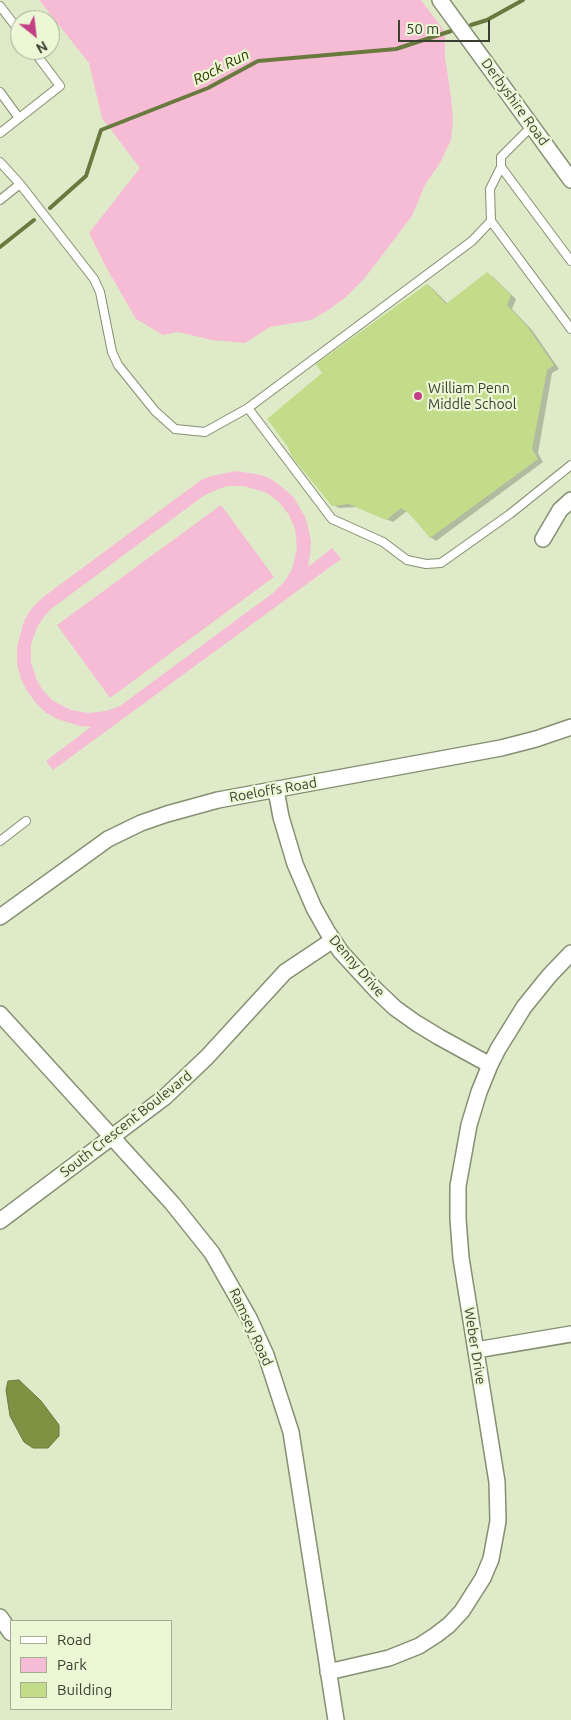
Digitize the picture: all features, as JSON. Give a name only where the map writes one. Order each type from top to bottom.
[{"type":"street","name":"Derbyshire Road","points":[[440,0],[571,180]]},
{"type":"street","points":[[543,539],[560,510],[571,500]]},
{"type":"street","name":"Roeloffs Road","points":[[0,917],[108,839],[141,823],[192,806],[501,748],[571,727]]},
{"type":"street","name":"Denny Drive","points":[[276,790],[281,817],[295,864],[314,908],[341,952],[370,984],[396,1008],[431,1033],[490,1065]]},
{"type":"street","name":"South Crescent Boulevard","points":[[0,1221],[165,1097],[187,1078],[285,972],[333,940]]},
{"type":"street","name":"Weber Drive","points":[[328,1672],[389,1658],[420,1646],[449,1625],[462,1611],[483,1578],[491,1559],[496,1542],[499,1501],[461,1258],[458,1186],[469,1125],[490,1065],[524,1007],[571,953]]},
{"type":"street","name":"Ramsey Road","points":[[0,1014],[172,1203],[212,1253],[249,1318],[266,1355],[290,1432],[336,1720]]},
{"type":"street","points":[[476,1350],[571,1334]]},
{"type":"street","points":[[0,1617],[10,1632]]},
{"type":"lane","points":[[0,6],[10,19]]},
{"type":"lane","points":[[0,133],[60,86],[40,60]]},
{"type":"lane","points":[[0,92],[19,118]]},
{"type":"lane","points":[[532,126],[501,157],[501,167],[490,189],[491,221],[571,329]]},
{"type":"lane","points":[[0,162],[20,184],[94,279],[100,292],[112,352],[118,365],[155,411],[175,429],[205,432],[248,408],[472,241],[491,221]]},
{"type":"lane","points":[[501,167],[571,261]]},
{"type":"lane","points":[[0,200],[20,184]]},
{"type":"lane","points":[[248,408],[332,519],[383,542],[407,560],[426,564],[441,563],[510,514],[571,465]]},
{"type":"lane","points":[[0,841],[26,821]]},
{"type":"green space","points":[[39,0],[421,0],[445,32],[445,57],[453,120],[451,140],[441,161],[425,185],[412,216],[364,279],[346,297],[327,311],[311,320],[270,327],[245,343],[212,340],[178,332],[163,335],[136,319],[89,233],[140,168],[102,118],[89,63],[60,26],[60,10],[47,10]]},
{"type":"green space","points":[[237,471],[261,475],[271,479],[294,498],[305,517],[311,541],[308,567],[332,548],[341,559],[53,770],[46,761],[91,727],[80,726],[57,719],[46,713],[27,691],[17,664],[17,647],[24,621],[32,608],[42,598],[201,480]],"holes":[[[227,486],[244,486],[267,493],[279,502],[289,515],[295,529],[297,548],[292,569],[285,581],[273,593],[120,706],[106,711],[89,713],[71,710],[53,701],[37,681],[31,662],[31,644],[38,625],[51,609],[202,497]]]},
{"type":"green space","points":[[221,505],[274,577],[110,698],[57,625]]},
{"type":"shaded area","points":[[19,1380],[41,1401],[59,1425],[59,1436],[48,1448],[33,1448],[24,1442],[10,1416],[6,1390],[8,1381]]},
{"type":"building","name":"William Penn Middle School","points":[[487,272],[511,295],[507,305],[526,325],[554,365],[547,370],[532,449],[538,459],[430,538],[410,514],[401,508],[386,520],[349,504],[332,506],[292,457],[288,447],[267,419],[322,373],[316,364],[427,284],[446,304]]},
{"type":"waterway","name":"Rock Run","points":[[471,25],[487,20],[523,0]]},
{"type":"waterway","name":"Rock Run","points":[[50,208],[86,176],[101,130],[208,88],[258,61],[396,49],[451,31]]},
{"type":"waterway","name":"Rock Run","points":[[0,247],[34,220]]},
{"type":"place","name":"William Penn Middle School","points":[[418,396]]}]
